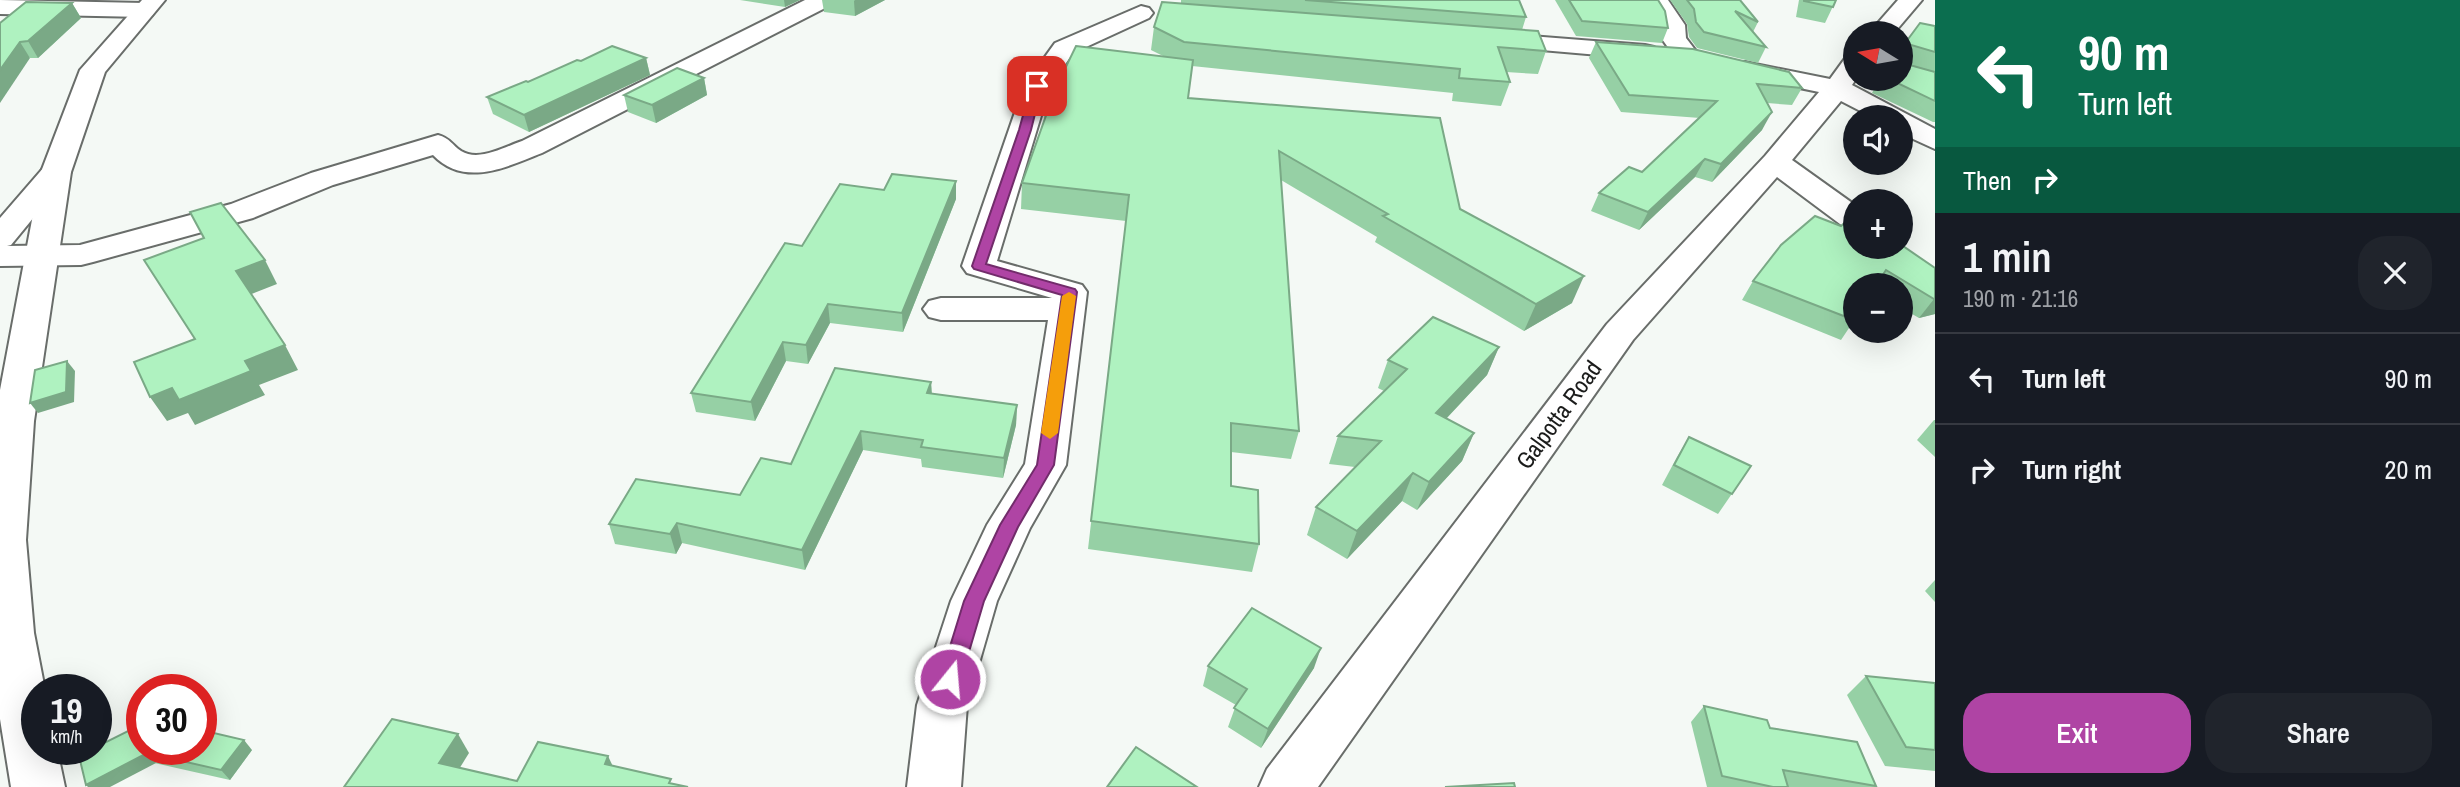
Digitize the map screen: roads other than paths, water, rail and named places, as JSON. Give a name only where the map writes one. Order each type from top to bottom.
[{"type":"street","points":[[0,256],[80,256],[242,211],[323,179],[438,144],[453,159],[484,164],[532,147],[589,120],[823,0]]},
{"type":"street","points":[[1656,0],[1673,25],[1675,39],[1706,60]]},
{"type":"street","points":[[1892,21],[1911,0]]},
{"type":"street","points":[[1917,0],[1935,4]]},
{"type":"street","points":[[38,787],[10,634],[4,540],[14,421],[56,172],[93,70],[149,5]]},
{"type":"street","points":[[0,7],[149,5]]},
{"type":"street","points":[[934,787],[942,705],[974,601],[1009,525],[1045,465],[1070,292],[979,266],[1037,86],[1063,48],[1157,11]]},
{"type":"street","points":[[1471,38],[1706,60],[1785,80],[1843,75]]},
{"type":"street","name":"Galpotta Road","points":[[1286,787],[1620,332],[1774,162],[1843,79]]},
{"type":"street","points":[[1864,91],[1879,105]]},
{"type":"street","points":[[1913,129],[1935,140]]},
{"type":"street","points":[[1774,162],[1843,211]]},
{"type":"street","points":[[0,238],[56,172]]},
{"type":"street","points":[[941,309],[1067,309]]}]
